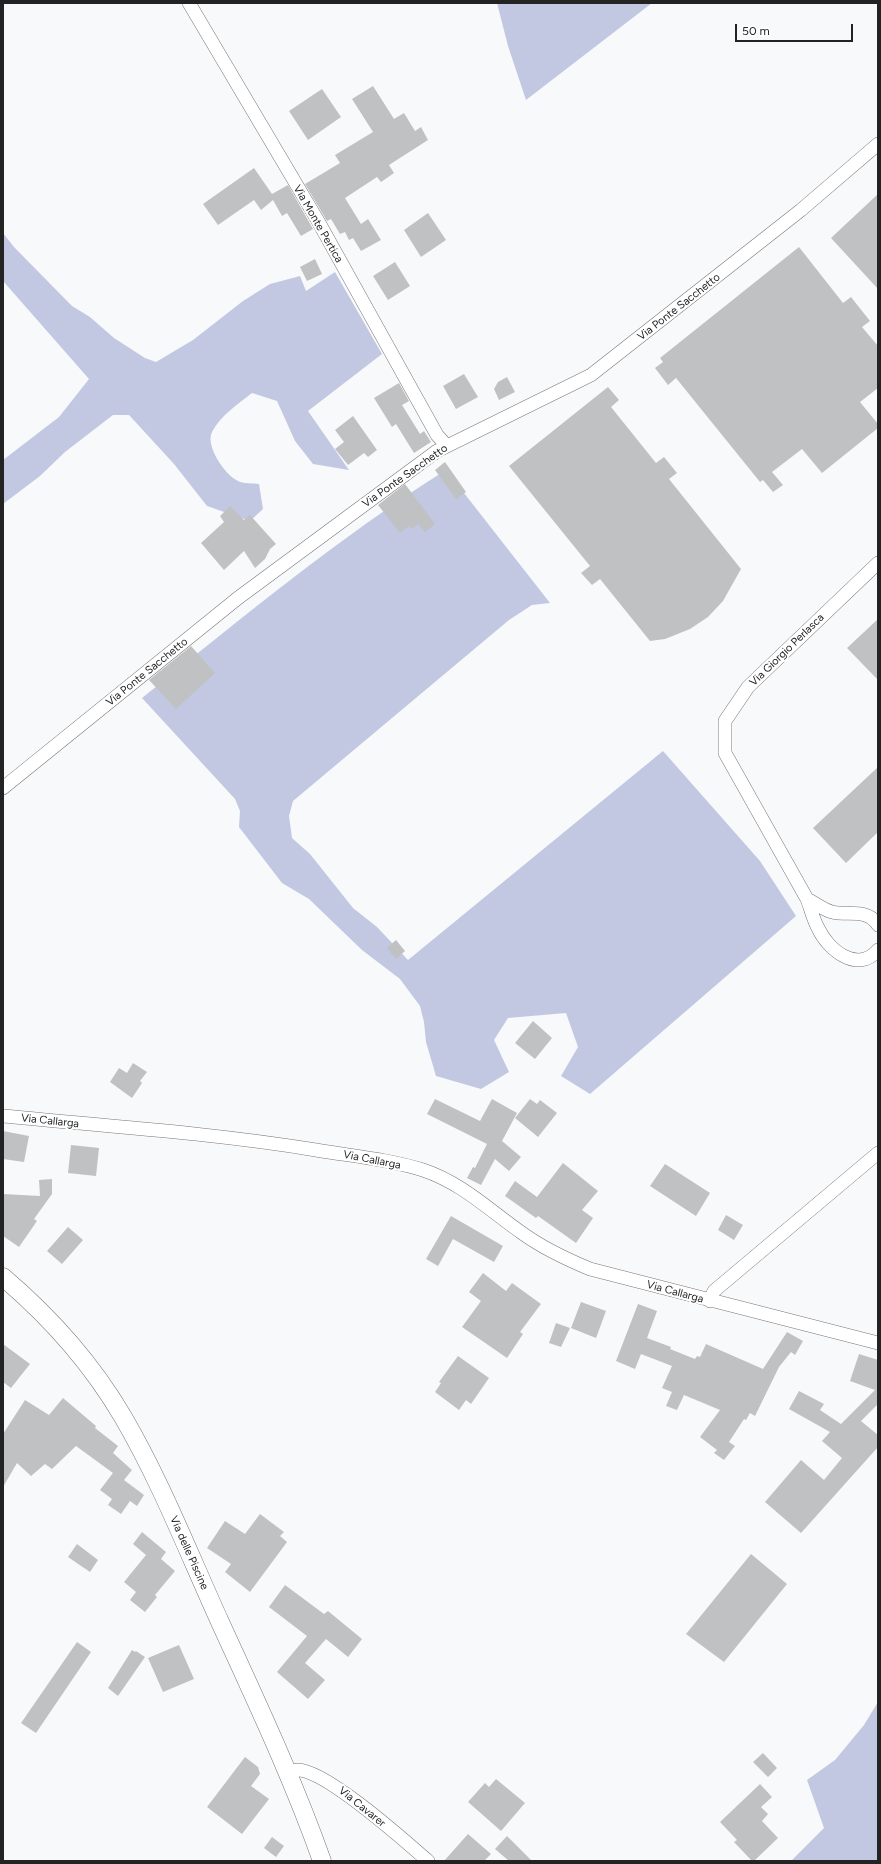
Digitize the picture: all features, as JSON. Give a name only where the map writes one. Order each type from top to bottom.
[{"type":"street","name":"Via Monte Pertica","points":[[189,3],[318,221],[437,435],[446,446]]},
{"type":"street","name":"Via Ponte Sacchetto","points":[[3,788],[238,598],[446,446],[592,375],[801,210],[878,144]]},
{"type":"street","name":"Via Giorgio Perlasca","points":[[878,563],[748,687],[725,721],[725,753],[807,899],[818,929],[828,944],[842,955],[855,961],[868,958],[878,950]]},
{"type":"street","points":[[807,899],[830,911],[840,914],[864,914],[870,917],[878,925]]},
{"type":"street","name":"Via Callarga","points":[[3,1116],[260,1141],[379,1160],[423,1170],[469,1192],[521,1233],[554,1254],[590,1269],[878,1343]]},
{"type":"street","name":"Via Callarga","points":[[710,1301],[714,1291],[878,1153]]},
{"type":"street","name":"Via delle Piscine","points":[[3,1277],[26,1296],[58,1330],[90,1368],[123,1417],[163,1497],[288,1772],[322,1861]]},
{"type":"street","name":"Via Cavarer","points":[[288,1772],[298,1770],[327,1780],[428,1861]]},
{"type":"shaded area","points":[[497,3],[652,3],[526,100],[508,46]]},
{"type":"shaded area","points":[[3,233],[14,247],[72,306],[90,317],[114,338],[145,358],[156,362],[193,340],[243,301],[270,284],[300,276],[306,291],[335,272],[382,354],[308,411],[349,470],[313,464],[295,441],[277,401],[252,393],[230,411],[215,426],[211,438],[211,445],[214,452],[227,473],[240,482],[259,484],[263,509],[250,521],[207,506],[174,464],[129,415],[113,415],[65,452],[40,476],[3,504],[3,460],[59,417],[89,379],[3,281]]},
{"type":"shaded area","points":[[446,470],[550,603],[532,605],[509,620],[293,801],[289,816],[292,838],[310,854],[353,908],[377,927],[408,960],[663,751],[760,861],[796,916],[590,1094],[561,1076],[578,1047],[566,1013],[508,1018],[494,1040],[509,1072],[481,1089],[436,1076],[426,1042],[424,1022],[420,1006],[400,979],[362,950],[309,899],[282,883],[239,827],[240,811],[235,799],[142,698],[253,609],[329,551],[406,496]]},
{"type":"shaded area","points":[[878,1702],[878,1861],[791,1861],[824,1828],[807,1780],[835,1760],[864,1725]]},
{"type":"building","points":[[373,86],[394,119],[404,113],[415,131],[421,127],[428,140],[389,165],[394,173],[381,182],[377,177],[345,198],[361,224],[368,219],[381,240],[361,251],[353,238],[349,240],[345,232],[340,234],[331,219],[327,221],[305,184],[340,163],[335,155],[373,132],[352,99]]},
{"type":"building","points":[[322,89],[341,117],[308,140],[289,111]]},
{"type":"building","points":[[254,168],[272,194],[288,185],[313,229],[301,236],[287,213],[282,216],[273,200],[261,210],[254,200],[218,225],[203,204]]},
{"type":"building","points":[[878,194],[878,289],[831,238]]},
{"type":"building","points":[[428,213],[446,240],[421,257],[404,230]]},
{"type":"building","points":[[799,247],[843,303],[851,297],[870,321],[862,327],[878,346],[878,388],[860,402],[878,424],[878,428],[822,473],[802,449],[772,472],[783,485],[773,492],[763,480],[760,482],[676,378],[668,385],[655,368],[663,362],[660,358]]},
{"type":"building","points":[[315,259],[322,274],[307,281],[300,267]]},
{"type":"building","points":[[395,262],[410,286],[388,300],[373,276]]},
{"type":"building","points":[[464,374],[478,397],[456,409],[443,386]]},
{"type":"building","points":[[507,377],[515,392],[499,400],[494,389],[498,382]]},
{"type":"building","points":[[399,383],[409,401],[402,405],[420,434],[424,431],[431,442],[414,453],[396,424],[392,427],[374,398]]},
{"type":"building","points":[[608,387],[619,400],[611,407],[656,463],[664,457],[677,473],[669,479],[741,569],[723,601],[708,617],[690,629],[665,639],[650,641],[600,579],[592,585],[581,573],[590,566],[509,466]]},
{"type":"building","points":[[353,416],[377,450],[368,457],[364,453],[348,465],[335,449],[344,442],[335,430]]},
{"type":"building","points":[[445,462],[466,492],[456,499],[435,470]]},
{"type":"building","points":[[405,484],[435,524],[425,532],[418,524],[412,529],[409,526],[400,533],[378,505]]},
{"type":"building","points":[[230,506],[244,520],[250,515],[276,544],[270,549],[265,559],[255,568],[244,551],[224,570],[201,543],[224,522],[220,516]]},
{"type":"building","points":[[878,619],[878,680],[847,648]]},
{"type":"building","points":[[191,646],[215,673],[176,709],[149,680]]},
{"type":"building","points":[[878,767],[878,832],[846,863],[813,828]]},
{"type":"building","points":[[396,940],[405,951],[396,959],[387,948]]},
{"type":"building","points":[[533,1021],[552,1038],[535,1059],[515,1043]]},
{"type":"building","points":[[133,1063],[147,1072],[140,1081],[142,1083],[132,1098],[110,1082],[119,1068],[127,1073]]},
{"type":"building","points":[[435,1099],[480,1121],[492,1099],[517,1113],[502,1141],[521,1157],[509,1171],[495,1159],[481,1185],[467,1178],[473,1167],[475,1168],[487,1144],[427,1114]]},
{"type":"building","points":[[530,1099],[537,1104],[540,1100],[557,1113],[538,1137],[515,1118]]},
{"type":"building","points":[[3,1131],[29,1136],[24,1162],[3,1159]]},
{"type":"building","points":[[71,1145],[99,1148],[96,1176],[68,1173]]},
{"type":"building","points":[[563,1163],[598,1191],[582,1210],[593,1218],[576,1243],[538,1216],[536,1218],[505,1196],[515,1181],[537,1197]]},
{"type":"building","points":[[665,1164],[710,1193],[696,1216],[650,1186]]},
{"type":"building","points":[[52,1179],[52,1194],[34,1219],[37,1221],[19,1247],[3,1236],[3,1194],[40,1196],[39,1180]]},
{"type":"building","points":[[726,1215],[743,1225],[734,1240],[718,1230]]},
{"type":"building","points":[[451,1216],[503,1246],[494,1262],[453,1239],[438,1266],[426,1259]]},
{"type":"building","points":[[68,1227],[83,1240],[62,1264],[47,1251]]},
{"type":"building","points":[[483,1273],[506,1291],[512,1283],[541,1304],[520,1332],[523,1334],[507,1358],[462,1327],[481,1301],[469,1292]]},
{"type":"building","points":[[581,1302],[606,1311],[596,1338],[571,1328]]},
{"type":"building","points":[[638,1304],[657,1311],[647,1338],[671,1347],[670,1349],[695,1359],[697,1356],[700,1357],[706,1344],[763,1369],[787,1332],[803,1341],[795,1355],[791,1352],[779,1367],[755,1416],[750,1413],[746,1420],[744,1419],[729,1442],[735,1446],[724,1460],[714,1453],[717,1450],[700,1437],[720,1410],[684,1395],[677,1410],[666,1406],[672,1392],[662,1388],[672,1366],[641,1354],[635,1369],[616,1361]]},
{"type":"building","points":[[556,1323],[570,1328],[561,1347],[549,1343]]},
{"type":"building","points":[[3,1344],[30,1364],[11,1388],[3,1382]]},
{"type":"building","points":[[859,1354],[878,1360],[878,1404],[861,1421],[878,1435],[878,1447],[801,1533],[765,1502],[801,1460],[824,1480],[842,1458],[822,1441],[830,1432],[789,1409],[799,1391],[824,1404],[820,1410],[841,1424],[875,1390],[850,1381]]},
{"type":"building","points":[[458,1356],[489,1378],[471,1404],[466,1400],[459,1410],[435,1392],[441,1383],[439,1382]]},
{"type":"building","points":[[63,1398],[96,1426],[95,1428],[118,1446],[113,1453],[132,1470],[124,1480],[144,1495],[137,1506],[130,1501],[121,1514],[108,1505],[112,1499],[100,1490],[113,1473],[76,1446],[52,1469],[45,1464],[31,1476],[17,1463],[3,1487],[3,1434],[25,1400],[49,1415]]},
{"type":"building","points":[[260,1514],[284,1532],[280,1536],[287,1542],[250,1592],[225,1572],[231,1564],[207,1548],[225,1521],[245,1534]]},
{"type":"building","points":[[142,1532],[166,1552],[161,1559],[175,1571],[155,1595],[157,1597],[145,1612],[130,1600],[136,1592],[124,1582],[146,1555],[133,1544]]},
{"type":"building","points":[[77,1544],[98,1560],[90,1572],[68,1557]]},
{"type":"building","points":[[751,1554],[787,1584],[724,1662],[686,1634]]},
{"type":"building","points":[[285,1585],[324,1614],[328,1611],[362,1639],[348,1657],[326,1639],[305,1663],[325,1680],[308,1699],[277,1672],[307,1636],[269,1607]]},
{"type":"building","points":[[77,1642],[91,1652],[36,1733],[21,1723]]},
{"type":"building","points":[[179,1645],[194,1679],[163,1692],[148,1658]]},
{"type":"building","points":[[132,1650],[145,1657],[118,1696],[108,1688]]},
{"type":"building","points":[[763,1753],[777,1768],[768,1777],[753,1762]]},
{"type":"building","points":[[245,1757],[258,1767],[260,1774],[251,1786],[269,1799],[242,1834],[207,1807]]},
{"type":"building","points":[[496,1779],[525,1803],[501,1831],[468,1802],[485,1783],[489,1787]]},
{"type":"building","points":[[760,1784],[772,1797],[761,1807],[768,1814],[762,1821],[778,1838],[754,1861],[752,1861],[734,1842],[737,1840],[720,1822]]},
{"type":"building","points":[[468,1834],[491,1854],[484,1861],[444,1861]]},
{"type":"building","points":[[507,1836],[532,1861],[509,1861],[495,1849]]},
{"type":"building","points":[[272,1837],[284,1846],[276,1857],[264,1848]]}]
